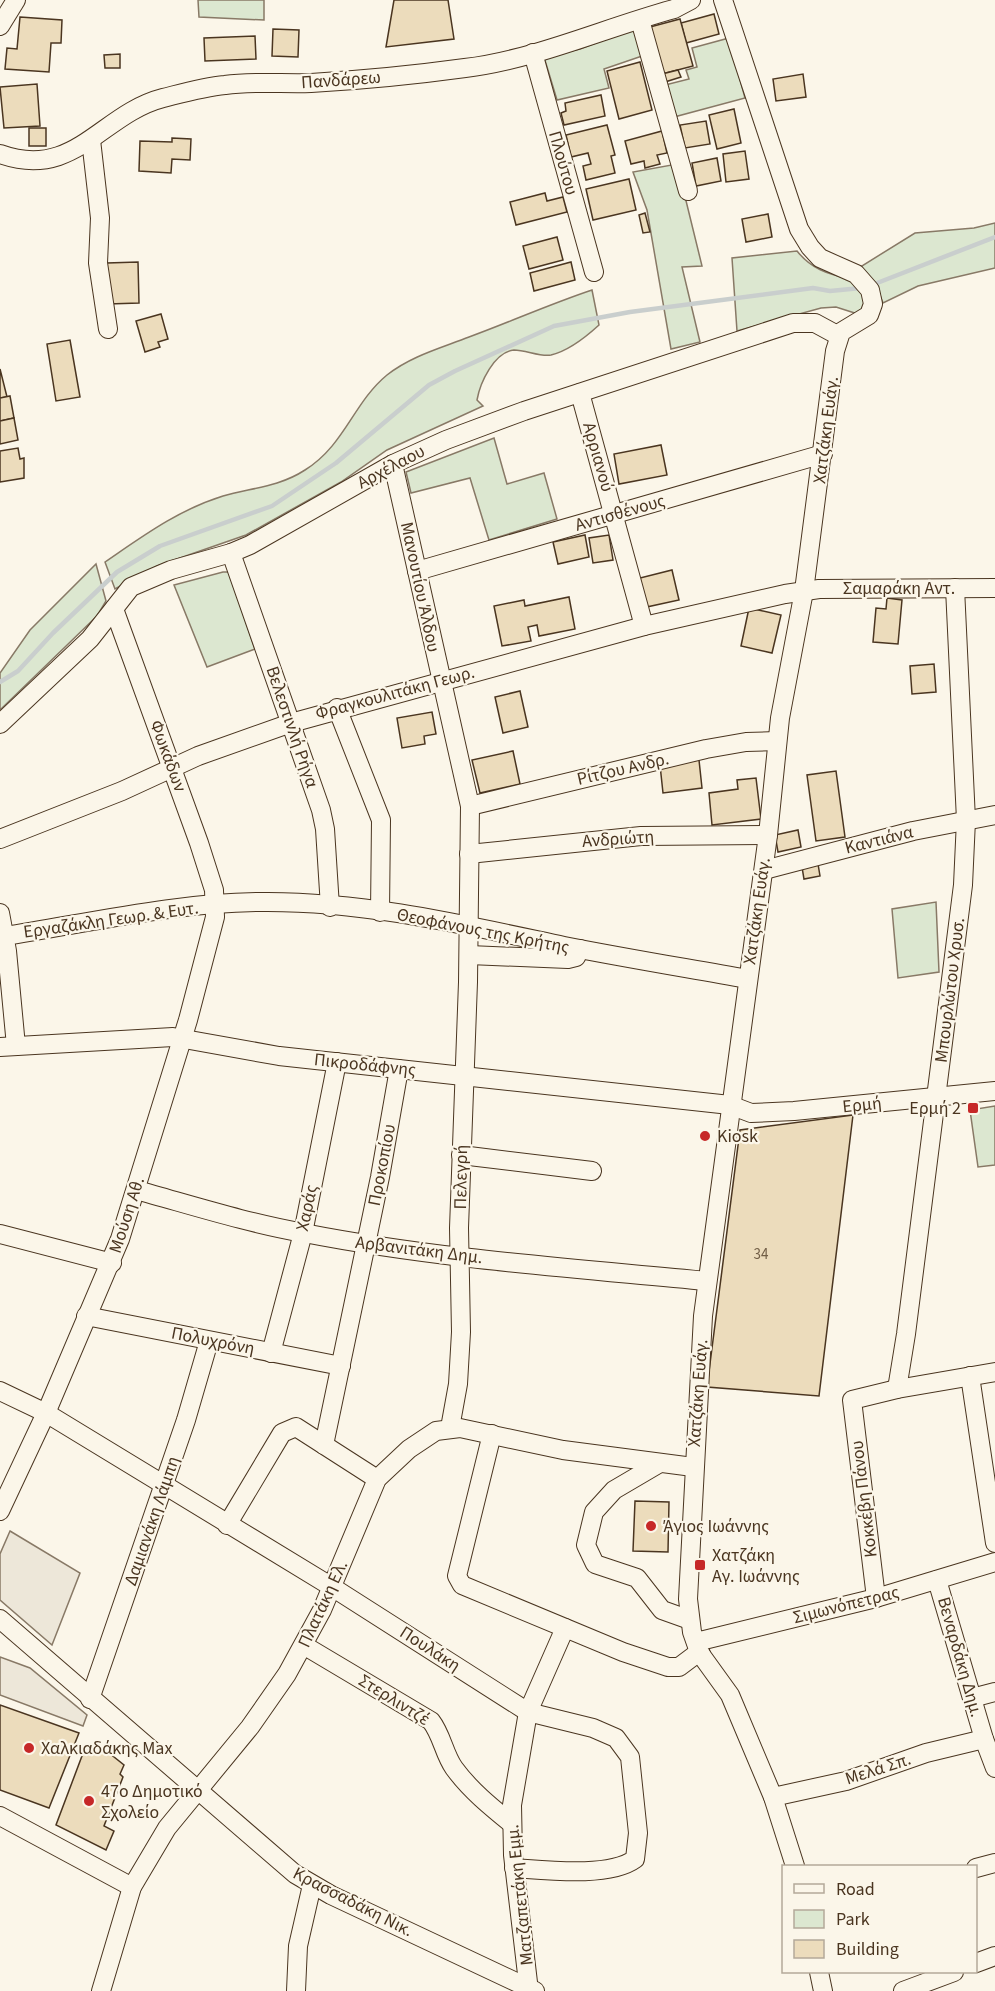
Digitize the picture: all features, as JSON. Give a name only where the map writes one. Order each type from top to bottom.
[{"type":"street","points":[[0,26],[16,0]]},
{"type":"street","name":"Πανδάρεω","points":[[0,154],[27,161],[48,159],[70,152],[91,140],[131,110],[162,98],[203,88],[226,84],[322,82],[487,65],[684,6],[691,0]]},
{"type":"street","points":[[723,0],[799,229],[810,248],[820,258],[856,274],[870,290],[873,304],[869,315],[862,322],[846,327],[839,336]]},
{"type":"street","points":[[640,20],[688,191]]},
{"type":"street","name":"Πλούτου","points":[[533,53],[594,272]]},
{"type":"street","points":[[91,140],[100,218],[98,263],[108,329]]},
{"type":"street","name":"Αρχέλαου","points":[[0,724],[90,639],[127,590],[141,581],[231,553],[262,539],[393,464],[446,440],[793,323],[815,323],[839,336]]},
{"type":"street","name":"Χατζάκη Ευάγ.","points":[[795,1865],[773,1797],[729,1695],[698,1648],[690,1620],[688,1599],[693,1467],[707,1281],[747,979],[764,870],[777,741],[785,684],[804,591],[839,336]]},
{"type":"street","name":"Αρριανού","points":[[580,393],[644,626]]},
{"type":"street","name":"Αντισθένους","points":[[417,571],[823,454]]},
{"type":"street","name":"Μανουτίου Άλδου","points":[[393,464],[470,806],[470,924]]},
{"type":"street","name":"Βελεστινλή Ρήγα","points":[[231,553],[324,821],[330,907]]},
{"type":"street","name":"Μπουρλώτου Χρυσ.","points":[[897,1389],[962,894],[966,820],[955,588]]},
{"type":"street","name":"Σαμαράκη Αντ.","points":[[804,591],[995,588]]},
{"type":"street","name":"Φραγκουλιτάκη Γεωρ.","points":[[0,839],[222,747],[337,708],[644,626],[804,591]]},
{"type":"street","name":"Φωκάδων","points":[[114,609],[203,854],[216,905]]},
{"type":"street","points":[[337,708],[381,820],[380,912]]},
{"type":"street","name":"Ρίτζου Ανδρ.","points":[[470,806],[706,749],[746,742],[777,741]]},
{"type":"street","name":"Καντιάνα","points":[[764,870],[913,831],[995,815]]},
{"type":"street","name":"Ανδριώτη","points":[[470,854],[641,836],[768,835]]},
{"type":"street","name":"Θεοφάνους της Κρήτης","points":[[216,905],[264,902],[380,912],[470,924],[580,949],[747,979]]},
{"type":"street","name":"Εργαζάκλη Γεωρ. & Ευτ.","points":[[5,936],[216,905]]},
{"type":"street","name":"Μούση Αθ.","points":[[0,1511],[46,1413],[86,1316],[112,1263],[183,1038],[213,931],[216,905]]},
{"type":"street","points":[[0,913],[5,936],[8,1047]]},
{"type":"street","name":"Πελεγρή","points":[[450,1428],[457,1395],[461,1348],[461,1155],[470,924]]},
{"type":"street","points":[[469,955],[568,959],[576,957],[580,949]]},
{"type":"street","name":"Πικροδάφνης","points":[[8,1047],[65,1045],[152,1036],[183,1038],[279,1056],[730,1105]]},
{"type":"street","name":"Χαράς","points":[[271,1353],[303,1233],[337,1062]]},
{"type":"street","name":"Προκοπίου","points":[[324,1445],[367,1244],[399,1069]]},
{"type":"street","name":"Ερμή","points":[[730,1105],[751,1113],[836,1108],[995,1091]]},
{"type":"street","points":[[461,1155],[592,1171]]},
{"type":"street","name":"Αρβανιτάκη Δημ.","points":[[136,1190],[303,1233],[367,1244],[460,1256],[707,1281]]},
{"type":"street","points":[[0,1234],[112,1263]]},
{"type":"street","name":"Πολυχρόνη","points":[[86,1316],[341,1366]]},
{"type":"street","name":"Δαμιανάκη Λάμπη","points":[[90,1699],[164,1486],[209,1341]]},
{"type":"street","points":[[897,1389],[995,1372]]},
{"type":"street","points":[[970,1376],[995,1543]]},
{"type":"street","name":"Κοκκέβη Πάνου","points":[[876,1598],[852,1400],[897,1389]]},
{"type":"street","name":"Πουλάκη","points":[[0,1391],[46,1413],[332,1587],[528,1712],[593,1728],[616,1738],[626,1747],[630,1757],[638,1848],[635,1859],[617,1867],[590,1870],[514,1868]]},
{"type":"street","points":[[227,1525],[282,1432],[296,1427],[377,1479]]},
{"type":"street","points":[[450,1428],[492,1434],[540,1446],[693,1467]]},
{"type":"street","name":"Πλατάκη Ελ.","points":[[101,1991],[132,1887],[167,1828],[250,1727],[305,1646],[377,1479],[422,1439],[450,1428]]},
{"type":"street","points":[[492,1434],[457,1576],[462,1585],[623,1652],[668,1667],[679,1667],[695,1655],[698,1648]]},
{"type":"street","points":[[660,1463],[614,1490],[594,1512],[586,1545],[595,1564],[637,1578],[662,1610],[690,1620]]},
{"type":"street","name":"Σιμωνόπετρας","points":[[698,1648],[995,1562]]},
{"type":"street","name":"Βεναρδάκη Δημ.","points":[[937,1580],[995,1768]]},
{"type":"street","name":"Κρασσαδάκη Νικ.","points":[[0,1619],[278,1861],[312,1885],[531,1989]]},
{"type":"street","name":"Ματζαπετάκη Εμμ.","points":[[531,1989],[514,1868],[512,1824],[517,1764],[528,1712],[565,1628]]},
{"type":"street","name":"Στερλιντζέ","points":[[305,1646],[432,1721],[439,1732],[452,1766],[476,1794],[512,1824]]},
{"type":"street","points":[[972,1698],[995,1692]]},
{"type":"street","name":"Μελά Σπ.","points":[[773,1797],[846,1780],[926,1753],[989,1746]]},
{"type":"street","points":[[0,1816],[132,1887]]},
{"type":"street","points":[[977,1868],[995,1863]]},
{"type":"street","points":[[296,1991],[298,1946],[312,1885]]},
{"type":"street","points":[[977,1962],[995,1956]]},
{"type":"street","points":[[903,1991],[949,1973]]},
{"type":"green space","points":[[198,0],[264,0],[264,20],[199,17]]},
{"type":"green space","points":[[637,27],[645,55],[604,69],[609,88],[557,100],[544,57],[580,49]]},
{"type":"green space","points":[[729,38],[745,98],[674,117],[665,85],[689,79],[686,70],[697,67],[692,48]]},
{"type":"green space","points":[[677,164],[702,266],[682,267],[700,342],[671,349],[647,210],[633,172]]},
{"type":"green space","points":[[995,223],[995,268],[918,286],[883,303],[875,282],[857,269],[915,233],[974,228]]},
{"type":"green space","points":[[797,251],[816,267],[853,280],[868,301],[861,315],[836,307],[821,308],[737,331],[732,258]]},
{"type":"green space","points":[[592,290],[599,325],[577,343],[551,355],[514,350],[500,356],[489,369],[481,385],[477,400],[483,406],[387,450],[341,482],[246,535],[157,566],[115,589],[105,562],[161,524],[191,509],[223,496],[275,484],[305,470],[330,449],[365,398],[396,368],[426,353]]},
{"type":"green space","points":[[494,438],[507,484],[544,473],[557,519],[489,540],[470,478],[411,493],[406,472]]},
{"type":"green space","points":[[96,564],[106,601],[97,616],[0,710],[0,673],[30,630]]},
{"type":"green space","points":[[229,572],[255,649],[207,667],[174,585]]},
{"type":"green space","points":[[936,902],[939,972],[898,978],[892,909]]},
{"type":"green space","points":[[995,1106],[995,1165],[978,1167],[970,1110]]},
{"type":"shaded area","points":[[10,1531],[80,1573],[52,1645],[0,1600],[0,1554]]},
{"type":"shaded area","points":[[0,1657],[30,1668],[87,1715],[83,1726],[0,1695]]},
{"type":"building","points":[[394,0],[448,0],[454,39],[386,47]]},
{"type":"building","points":[[714,14],[719,34],[686,43],[681,23]]},
{"type":"building","points":[[20,17],[62,20],[61,43],[51,43],[49,72],[5,69],[7,48],[17,49]]},
{"type":"building","points":[[680,19],[693,66],[662,74],[650,27]]},
{"type":"building","points":[[273,29],[299,30],[298,57],[272,56]]},
{"type":"building","points":[[255,36],[256,59],[205,61],[204,38]]},
{"type":"building","points":[[120,54],[120,68],[105,68],[104,55]]},
{"type":"building","points":[[640,62],[652,110],[619,119],[607,71]]},
{"type":"building","points":[[678,70],[681,77],[665,82],[662,74]]},
{"type":"building","points":[[803,74],[806,97],[776,101],[773,79]]},
{"type":"building","points":[[37,84],[40,126],[4,128],[0,87]]},
{"type":"building","points":[[601,95],[605,116],[564,125],[561,113],[566,111],[565,103]]},
{"type":"building","points":[[734,109],[741,143],[717,149],[709,115]]},
{"type":"building","points":[[706,121],[710,144],[685,148],[680,125]]},
{"type":"building","points":[[607,125],[615,155],[611,156],[615,173],[586,180],[583,166],[591,164],[588,153],[571,157],[566,135]]},
{"type":"building","points":[[29,128],[46,128],[46,146],[29,146]]},
{"type":"building","points":[[662,131],[667,153],[657,155],[660,164],[645,168],[644,161],[631,164],[625,141]]},
{"type":"building","points":[[172,138],[191,139],[190,160],[172,159],[171,173],[139,171],[140,141],[172,142]]},
{"type":"building","points":[[745,151],[749,179],[726,182],[723,154]]},
{"type":"building","points":[[717,158],[721,181],[696,186],[692,163]]},
{"type":"building","points":[[629,179],[636,210],[593,220],[586,189]]},
{"type":"building","points":[[545,193],[547,201],[563,197],[567,212],[516,225],[510,202]]},
{"type":"building","points":[[645,213],[650,232],[643,233],[639,215]]},
{"type":"building","points":[[768,214],[772,237],[746,242],[742,219]]},
{"type":"building","points":[[557,237],[563,260],[529,269],[523,246]]},
{"type":"building","points":[[138,262],[139,303],[108,304],[107,263]]},
{"type":"building","points":[[571,262],[575,280],[534,291],[530,273]]},
{"type":"building","points":[[161,314],[168,339],[158,342],[160,347],[145,352],[136,321]]},
{"type":"building","points":[[70,340],[80,397],[56,401],[47,344]]},
{"type":"building","points":[[0,369],[7,397],[0,398]]},
{"type":"building","points":[[10,396],[14,418],[0,421],[0,398]]},
{"type":"building","points":[[14,418],[18,440],[0,444],[0,421]]},
{"type":"building","points":[[661,445],[667,475],[619,484],[614,454]]},
{"type":"building","points":[[18,448],[20,459],[24,458],[24,478],[0,482],[0,451]]},
{"type":"building","points":[[585,535],[589,557],[558,564],[553,542]]},
{"type":"building","points":[[609,535],[613,560],[593,563],[589,538]]},
{"type":"building","points":[[672,570],[679,600],[642,608],[636,579]]},
{"type":"building","points":[[569,597],[575,629],[539,636],[537,625],[528,627],[531,641],[502,646],[494,606],[524,600],[525,606]]},
{"type":"building","points":[[887,598],[902,600],[898,644],[873,642],[876,608],[886,609]]},
{"type":"building","points":[[749,608],[781,615],[772,653],[741,646]]},
{"type":"building","points":[[934,664],[936,692],[912,694],[910,666]]},
{"type":"building","points":[[520,691],[528,727],[503,733],[495,697]]},
{"type":"building","points":[[432,712],[436,734],[424,736],[425,744],[402,748],[397,718]]},
{"type":"building","points":[[513,751],[520,784],[480,793],[472,760]]},
{"type":"building","points":[[699,760],[702,788],[663,793],[660,765]]},
{"type":"building","points":[[836,771],[845,837],[816,841],[807,775]]},
{"type":"building","points":[[756,778],[761,819],[712,825],[709,793],[738,789],[737,780]]},
{"type":"building","points":[[798,830],[801,847],[778,852],[775,835]]},
{"type":"building","points":[[817,858],[820,876],[804,879],[801,861]]},
{"type":"building","points":[[853,1115],[819,1396],[707,1387],[740,1130]]},
{"type":"building","name":"Άγιος Ιωάννης","points":[[635,1501],[669,1502],[668,1552],[633,1551]]},
{"type":"building","points":[[0,1705],[79,1733],[49,1808],[0,1790]]},
{"type":"building","name":"47ο Δημοτικό Σχολείο","points":[[85,1748],[101,1753],[104,1749],[124,1765],[120,1774],[123,1777],[104,1826],[114,1831],[106,1850],[56,1825]]},
{"type":"waterway","points":[[872,285],[995,237]]},
{"type":"waterway","points":[[0,682],[18,671],[53,633],[117,572],[160,546],[272,506],[336,463],[429,385],[455,371],[554,326],[630,312],[813,288],[830,291],[861,288]]},
{"type":"place","name":"Ερμή 2","points":[[973,1108]]},
{"type":"place","name":"Kiosk","points":[[705,1136]]},
{"type":"place","name":"Άγιος Ιωάννης","points":[[651,1526]]},
{"type":"place","name":"Χατζάκη Αγ. Ιωάννης","points":[[700,1565]]},
{"type":"place","name":"Χαλκιαδάκης Max","points":[[29,1748]]},
{"type":"place","name":"47ο Δημοτικό Σχολείο","points":[[89,1801]]}]
